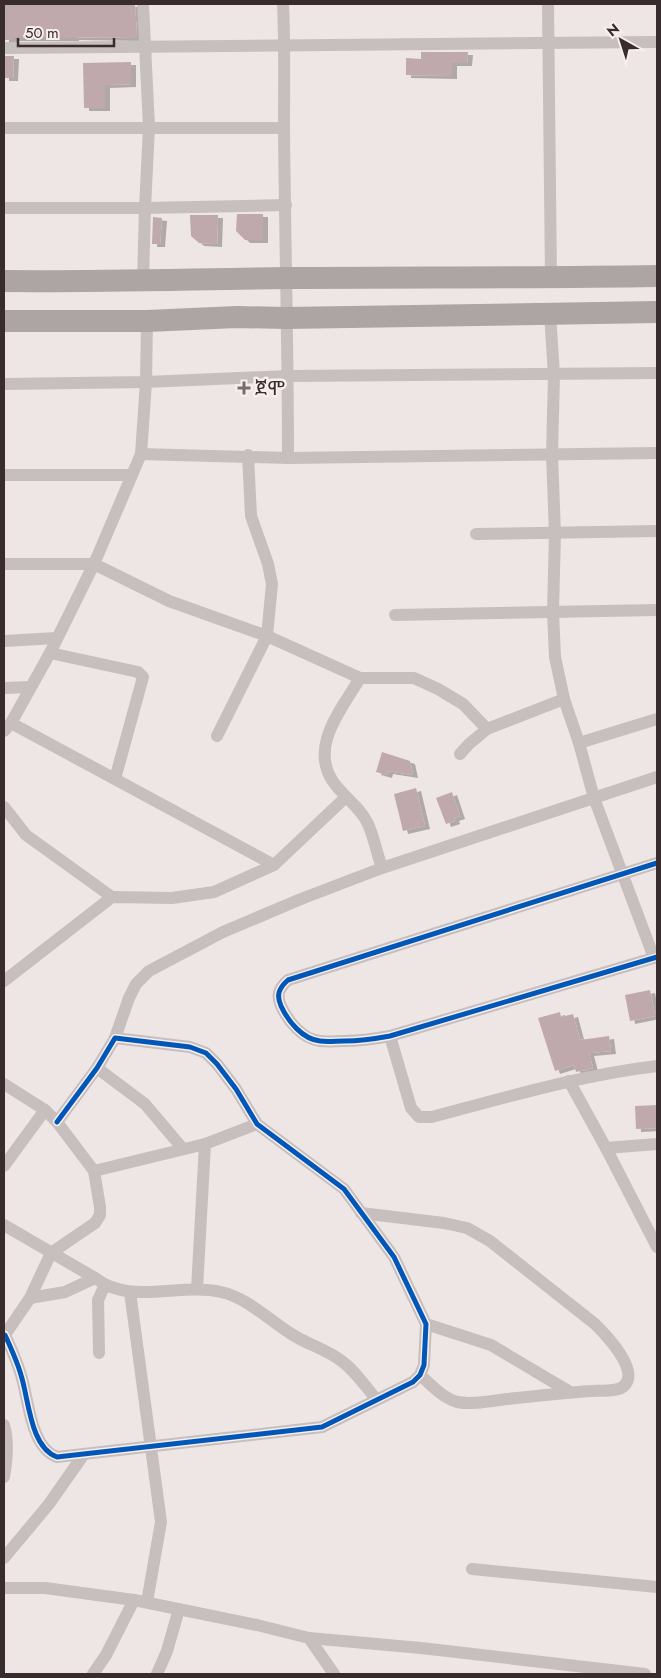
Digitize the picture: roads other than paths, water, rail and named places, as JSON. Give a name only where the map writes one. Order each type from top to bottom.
[{"type":"highway","points":[[4,281],[86,282],[288,278],[657,276]]},
{"type":"highway","points":[[4,321],[147,321],[236,317],[286,318],[657,312]]},
{"type":"street","points":[[143,4],[149,127],[144,281]]},
{"type":"street","points":[[283,4],[286,46],[284,128],[288,278],[286,318],[288,458]]},
{"type":"street","points":[[548,4],[551,278]]},
{"type":"street","points":[[4,48],[657,42]]},
{"type":"street","points":[[4,128],[284,128]]},
{"type":"street","points":[[4,208],[286,206]]},
{"type":"street","points":[[550,314],[554,375],[552,455],[555,533],[553,612],[555,657],[564,699],[579,743],[594,798],[623,874],[655,957],[390,1036],[368,1040],[318,1041],[295,1028],[286,1017],[279,1001],[278,992],[288,980],[623,874],[657,863]]},
{"type":"street","points":[[147,321],[146,382],[141,454],[94,564],[50,653],[8,727],[115,779],[274,865]]},
{"type":"street","points":[[4,384],[146,382],[288,376],[657,373]]},
{"type":"street","points":[[141,454],[288,458],[657,453]]},
{"type":"street","points":[[217,736],[267,636],[272,584],[268,564],[251,516],[248,456]]},
{"type":"street","points":[[4,475],[131,475]]},
{"type":"street","points":[[476,534],[657,531]]},
{"type":"street","points":[[4,564],[94,564],[169,601],[267,636],[360,678],[414,678],[438,689],[463,704],[487,729]]},
{"type":"street","points":[[395,615],[657,610]]},
{"type":"street","points":[[4,641],[57,638]]},
{"type":"street","points":[[50,653],[138,672],[144,677],[115,779]]},
{"type":"street","points":[[360,678],[331,726],[325,745],[324,765],[333,782],[368,824],[382,868]]},
{"type":"street","points":[[4,688],[30,688]]},
{"type":"street","points":[[460,754],[487,729],[564,699]]},
{"type":"street","points":[[579,743],[657,719]]},
{"type":"street","points":[[57,1122],[97,1068],[115,1038],[136,984],[149,971],[223,932],[382,868],[657,777]]},
{"type":"street","points":[[4,807],[26,835],[112,897],[172,898],[214,892],[274,865],[346,797]]},
{"type":"street","points":[[5,978],[112,897]]},
{"type":"street","points":[[390,1036],[411,1108],[419,1117],[432,1117],[569,1081],[657,1066]]},
{"type":"street","points":[[4,1084],[45,1110],[57,1122],[94,1171],[100,1207],[100,1215],[95,1223],[51,1253],[30,1298],[5,1335],[21,1375],[36,1436],[44,1450],[49,1454],[57,1457],[322,1427],[413,1382],[420,1375],[424,1365],[426,1324],[394,1257],[344,1190],[257,1124],[236,1088],[206,1053],[190,1047],[115,1038]]},
{"type":"street","points":[[97,1068],[146,1104],[182,1148]]},
{"type":"street","points":[[569,1081],[657,1246]]},
{"type":"street","points":[[4,1166],[45,1110]]},
{"type":"street","points":[[94,1171],[182,1148],[205,1144],[257,1124]]},
{"type":"street","points":[[197,1289],[205,1144]]},
{"type":"street","points":[[606,1148],[657,1144]]},
{"type":"street","points":[[361,1213],[444,1223],[467,1228],[490,1241],[595,1324],[609,1338],[625,1363],[629,1375],[625,1385],[617,1389],[480,1402],[457,1402],[445,1396],[420,1375]]},
{"type":"street","points":[[4,1225],[100,1282],[130,1292],[197,1289],[222,1292],[243,1301],[294,1336],[340,1359],[376,1399]]},
{"type":"street","points":[[30,1298],[65,1292],[100,1282]]},
{"type":"street","points":[[99,1353],[98,1300],[100,1282]]},
{"type":"street","points":[[130,1292],[162,1522],[147,1602]]},
{"type":"street","points":[[426,1324],[491,1345],[570,1392]]},
{"type":"street","points":[[4,1425],[7,1449],[4,1477]]},
{"type":"street","points":[[4,1558],[49,1504],[84,1454]]},
{"type":"street","points":[[472,1569],[657,1586]]},
{"type":"street","points":[[4,1588],[45,1588],[147,1602],[309,1638],[421,1648],[645,1674]]},
{"type":"street","points":[[93,1674],[106,1655],[134,1600]]},
{"type":"street","points":[[157,1674],[167,1651],[179,1609]]},
{"type":"street","points":[[309,1638],[334,1674]]},
{"type":"place","name":"ጀሞ","points":[[244,388]]}]
